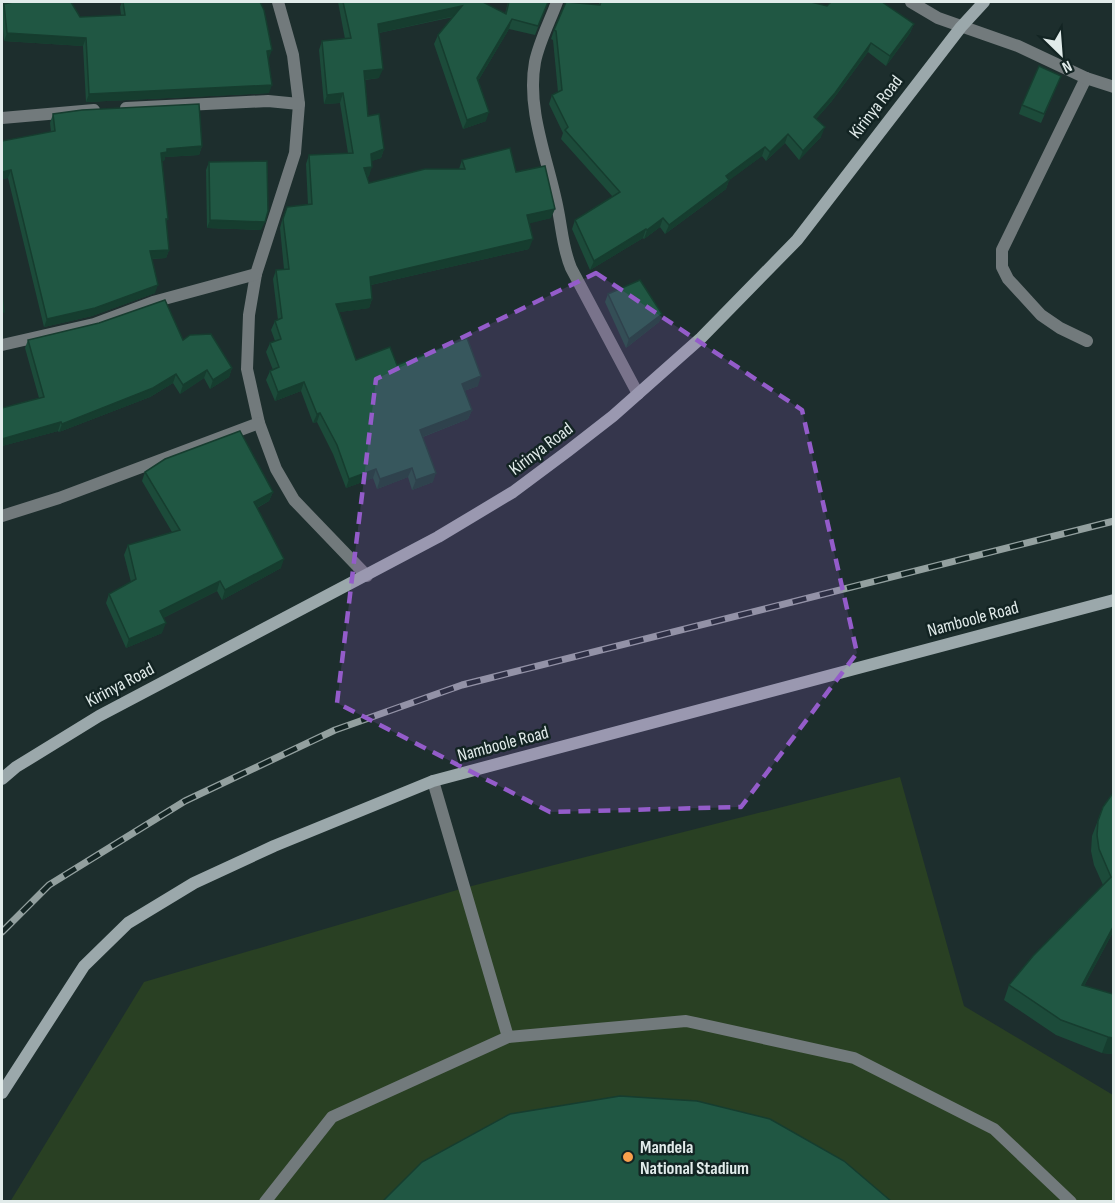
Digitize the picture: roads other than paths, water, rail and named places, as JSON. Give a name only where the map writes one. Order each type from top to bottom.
[{"type":"main road","name":"Kirinya Road","points":[[2,779],[16,767],[99,716],[438,537],[513,492],[568,451],[639,394],[701,338],[797,240],[961,27],[984,2]]},
{"type":"main road","name":"Namboole Road","points":[[2,1093],[84,966],[128,923],[204,878],[274,846],[433,781],[1113,600]]},
{"type":"street","points":[[278,2],[293,55],[299,104],[295,153],[256,274],[249,315],[247,369],[260,423],[276,469],[294,500],[367,576]]},
{"type":"street","points":[[557,2],[535,61],[533,88],[536,118],[558,210],[564,252],[639,394]]},
{"type":"street","points":[[911,2],[938,18],[1018,46],[1086,78],[1113,87]]},
{"type":"street","points":[[1086,78],[1002,250],[1002,267],[1008,279],[1034,308],[1060,328],[1087,341]]},
{"type":"street","points":[[2,118],[64,111],[177,105],[268,101],[299,104]]},
{"type":"street","points":[[2,345],[94,324],[153,302],[256,274]]},
{"type":"street","points":[[2,516],[59,498],[260,423]]},
{"type":"street","points":[[433,781],[508,1037]]},
{"type":"street","points":[[265,1202],[332,1117],[508,1037],[686,1021],[854,1058],[994,1130],[1071,1202]]},
{"type":"railway","points":[[2,932],[49,885],[185,801],[335,730],[462,685],[1114,521]]},
{"type":"place","name":"Mandela National Stadium","points":[[628,1157]]}]
